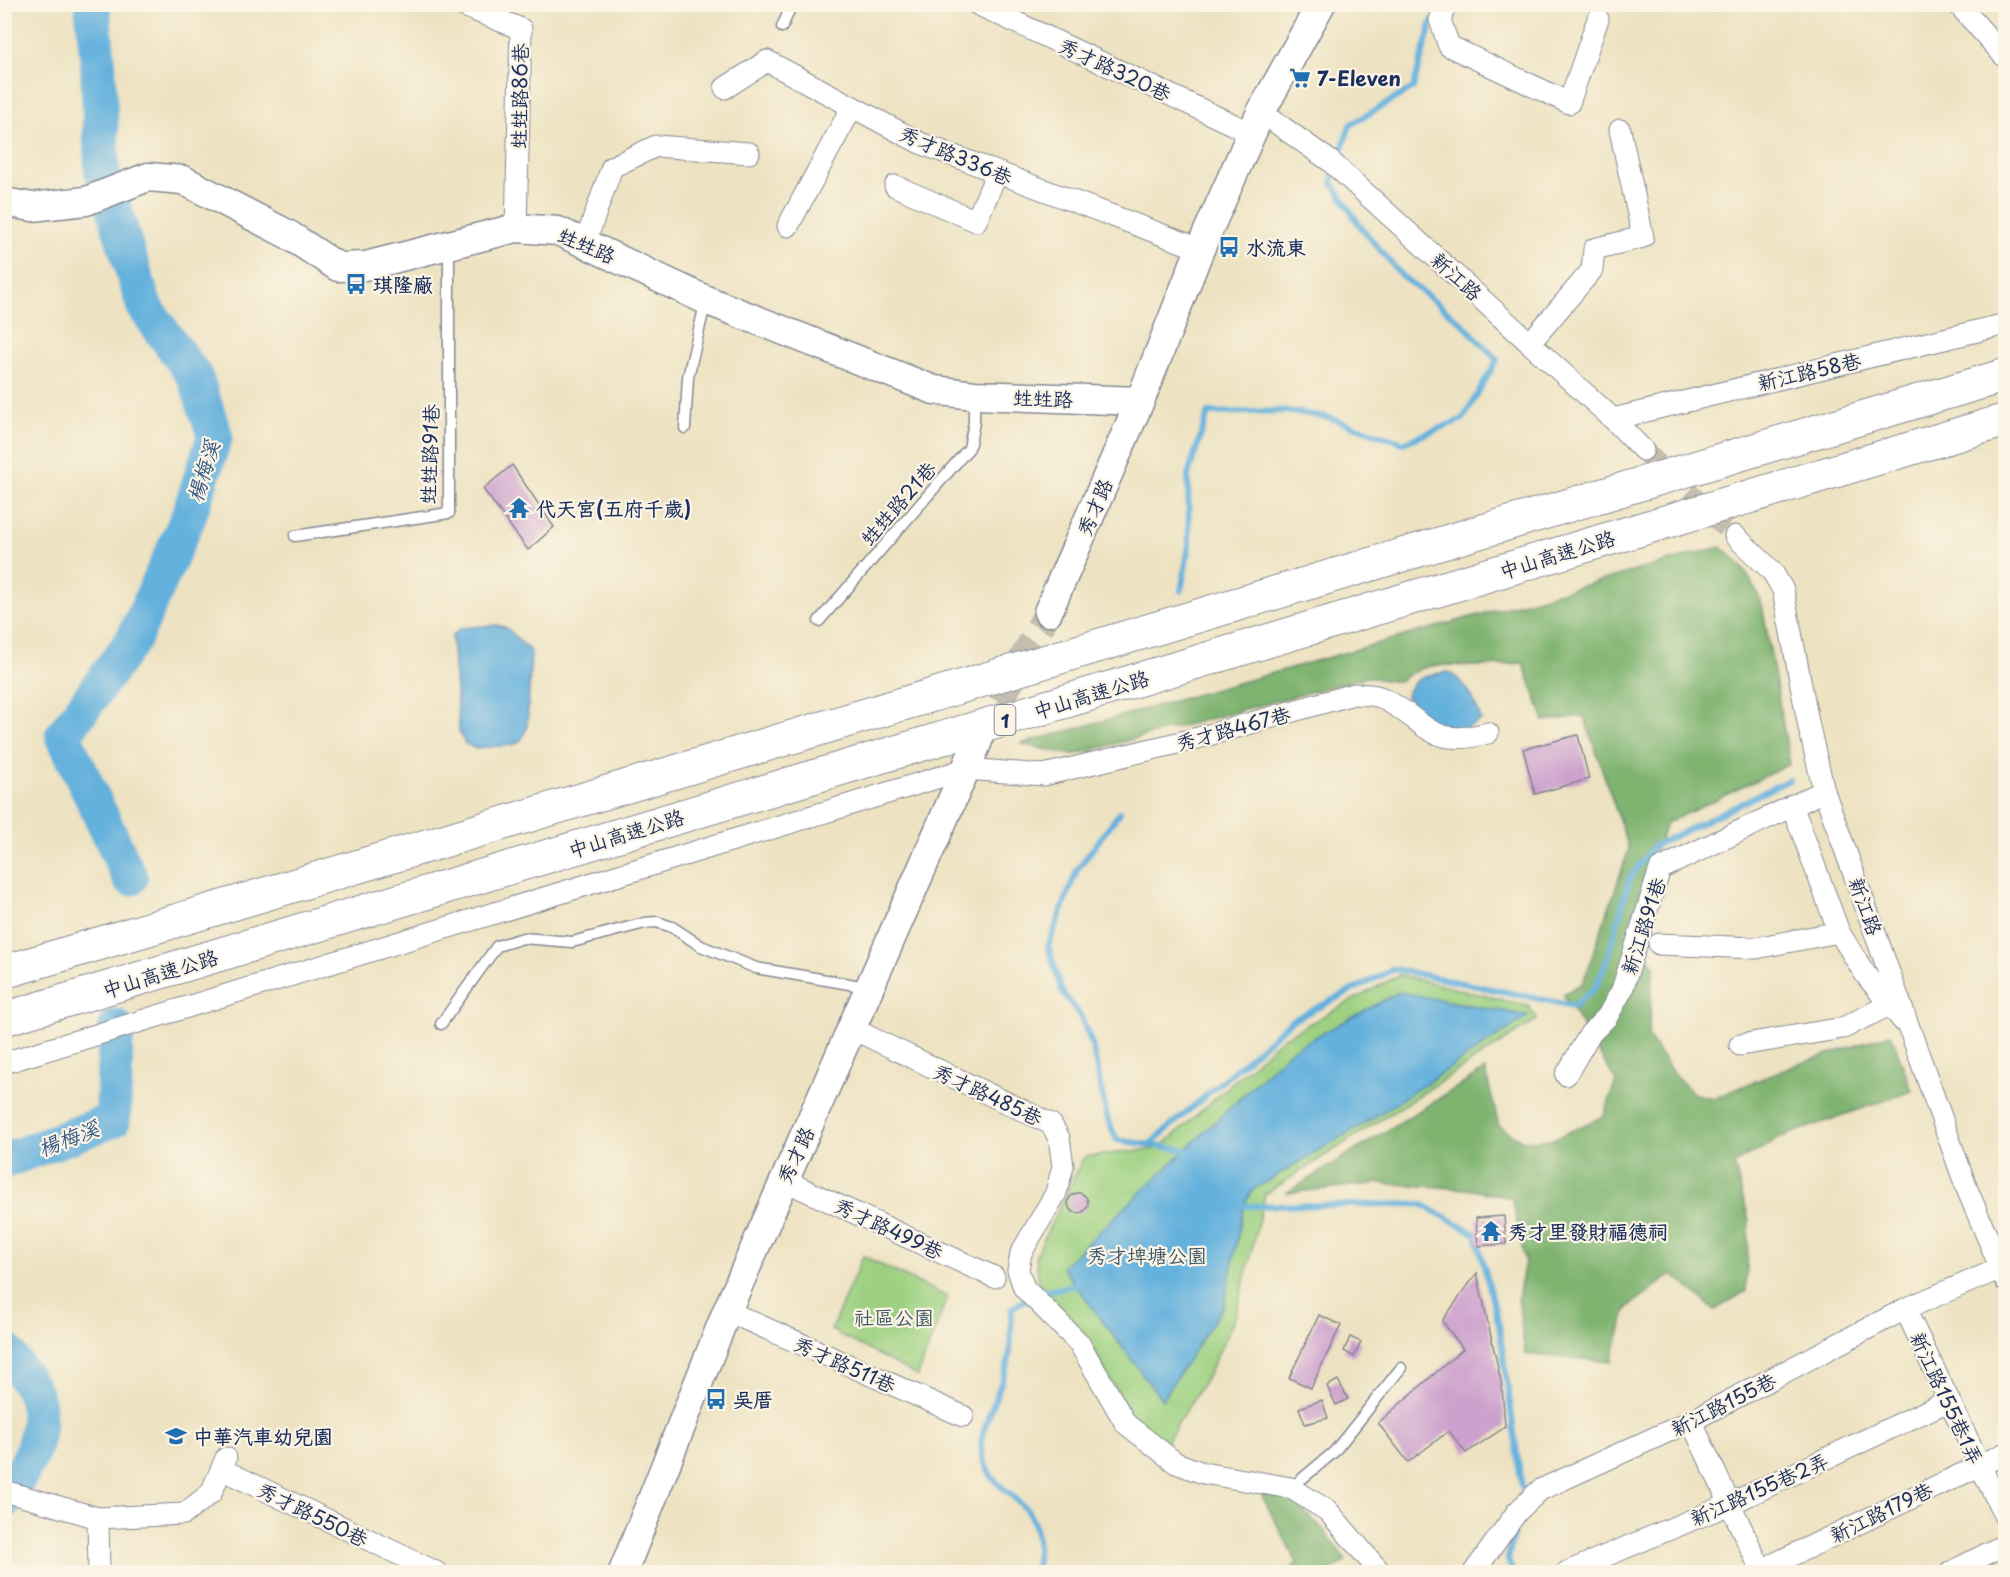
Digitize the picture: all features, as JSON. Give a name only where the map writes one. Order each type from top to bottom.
[{"type":"highway","name":"1","points":[[4,972],[2006,375]]},
{"type":"highway","name":"中山高速公路","points":[[4,1019],[2006,420]]},
{"type":"main road","name":"秀才路","points":[[1048,612],[1140,401],[1200,249],[1257,123],[1321,4]]},
{"type":"main road","name":"甡甡路","points":[[4,202],[32,207],[86,201],[130,182],[148,177],[183,180],[289,235],[338,267],[365,266],[516,228],[558,231],[706,300],[934,390],[974,395],[1140,401]]},
{"type":"main road","name":"秀才路","points":[[623,1572],[727,1311],[978,741]]},
{"type":"street","name":"甡甡路86巷","points":[[459,4],[521,29],[516,228]]},
{"type":"street","name":"秀才路320巷","points":[[977,4],[1257,123]]},
{"type":"street","points":[[1446,4],[1440,20],[1449,46],[1569,104],[1598,19]]},
{"type":"street","points":[[1958,4],[2006,58]]},
{"type":"street","name":"秀才路336巷","points":[[725,88],[767,61],[920,143],[1200,249]]},
{"type":"street","points":[[788,226],[852,107]]},
{"type":"street","name":"新江路","points":[[1257,123],[1338,168],[1613,418],[1643,450]]},
{"type":"street","points":[[1530,343],[1592,270],[1594,249],[1643,237],[1620,130]]},
{"type":"street","points":[[585,243],[612,167],[656,146],[749,153]]},
{"type":"street","points":[[895,186],[976,221],[997,173]]},
{"type":"street","name":"新江路58巷","points":[[1613,418],[2006,324]]},
{"type":"street","name":"新江路","points":[[1735,536],[1772,571],[1783,590],[1809,727],[1824,791],[1967,1189],[2002,1275]]},
{"type":"street","name":"秀才路467巷","points":[[966,769],[1044,775],[1198,738],[1354,694],[1381,697],[1435,735],[1465,739],[1488,733]]},
{"type":"street","points":[[4,1063],[966,769]]},
{"type":"street","name":"新江路91巷","points":[[1566,1075],[1590,1034],[1606,1017],[1622,990],[1660,869],[1824,791]]},
{"type":"street","points":[[1792,805],[1839,932],[1889,1005],[1910,1028]]},
{"type":"street","points":[[1659,944],[1756,948],[1839,932]]},
{"type":"street","points":[[1740,1045],[1843,1029],[1889,1005]]},
{"type":"street","name":"秀才路485巷","points":[[853,1029],[1052,1124],[1059,1138],[1063,1166],[1056,1193],[1021,1253],[1018,1270],[1024,1288],[1079,1343],[1126,1424],[1176,1463],[1203,1473],[1291,1488],[1328,1511],[1380,1572]]},
{"type":"street","name":"秀才路499巷","points":[[783,1180],[994,1277]]},
{"type":"street","name":"新江路155巷","points":[[1474,1572],[1517,1512],[1540,1490],[1691,1421],[1905,1309],[2002,1275]]},
{"type":"street","name":"新江路155巷1弄","points":[[1905,1309],[2006,1519]]},
{"type":"street","name":"秀才路511巷","points":[[727,1311],[963,1416]]},
{"type":"street","name":"新江路155巷2弄","points":[[1567,1572],[1730,1504],[1948,1401]]},
{"type":"street","points":[[1691,1421],[1760,1572]]},
{"type":"street","name":"新江路179巷","points":[[1760,1572],[1978,1464],[2006,1453]]},
{"type":"street","name":"秀才路550巷","points":[[98,1518],[184,1514],[211,1493],[224,1464],[436,1572]]},
{"type":"street","points":[[8,1492],[98,1518],[99,1572]]},
{"type":"street","points":[[1951,1572],[2006,1544]]},
{"type":"lane","points":[[782,27],[792,4]]},
{"type":"lane","name":"甡甡路91巷","points":[[295,536],[449,513],[449,246]]},
{"type":"lane","points":[[685,428],[688,377],[706,300]]},
{"type":"lane","name":"甡甡路21巷","points":[[819,621],[969,448],[974,422],[974,395]]},
{"type":"lane","points":[[441,1024],[497,946],[523,939],[572,942],[645,923],[657,922],[672,927],[701,946],[756,969],[870,988]]},
{"type":"lane","points":[[1291,1488],[1334,1452],[1401,1368]]},
{"type":"green space","points":[[1720,547],[1746,572],[1762,604],[1790,764],[1667,823],[1648,869],[1625,937],[1654,964],[1648,1036],[1673,1073],[1694,1094],[1714,1098],[1793,1066],[1891,1034],[1912,1091],[1784,1136],[1734,1164],[1749,1220],[1746,1291],[1715,1310],[1672,1274],[1627,1308],[1611,1362],[1525,1354],[1518,1298],[1525,1262],[1512,1198],[1467,1189],[1380,1183],[1286,1193],[1485,1070],[1499,1126],[1523,1141],[1551,1140],[1604,1116],[1616,1081],[1563,994],[1583,983],[1629,849],[1584,716],[1544,721],[1523,663],[1486,666],[1438,665],[1408,674],[1398,682],[1367,677],[1073,755],[1021,744]]},
{"type":"green space","name":"秀才埤塘公園","points":[[1399,975],[1528,1006],[1538,1019],[1265,1194],[1236,1315],[1208,1375],[1164,1446],[1138,1426],[1086,1338],[1039,1283],[1036,1255],[1084,1157],[1160,1148],[1281,1039]]},
{"type":"green space","name":"社區公園","points":[[863,1256],[947,1297],[918,1376],[831,1330]]},
{"type":"green space","points":[[1261,1494],[1290,1499],[1323,1529],[1346,1560],[1330,1572],[1288,1572],[1297,1563]]},
{"type":"water","points":[[497,625],[507,628],[531,652],[527,728],[521,740],[513,745],[475,748],[465,744],[459,731],[452,636],[461,628]]},
{"type":"water","points":[[1449,672],[1465,687],[1476,706],[1481,720],[1471,726],[1450,728],[1440,724],[1421,712],[1406,696],[1413,684],[1423,677]]},
{"type":"water","name":"秀才埤塘公園","points":[[1399,992],[1529,1016],[1373,1118],[1251,1191],[1244,1206],[1224,1305],[1162,1400],[1062,1267],[1291,1050]]},
{"type":"building","name":"代天宮(五府千歲)","points":[[512,465],[554,527],[528,550],[483,489]]},
{"type":"building","points":[[1578,735],[1589,779],[1535,794],[1523,749]]},
{"type":"building","points":[[1078,1193],[1085,1196],[1088,1203],[1085,1210],[1078,1213],[1071,1210],[1068,1203],[1071,1196]]},
{"type":"building","name":"秀才里發財福德祠","points":[[1504,1216],[1506,1244],[1478,1246],[1476,1218]]},
{"type":"building","points":[[1477,1273],[1502,1386],[1505,1427],[1466,1453],[1449,1431],[1408,1462],[1378,1423],[1463,1349],[1442,1321]]},
{"type":"building","points":[[1319,1315],[1341,1325],[1311,1388],[1289,1378]]},
{"type":"building","points":[[1350,1337],[1361,1342],[1354,1357],[1344,1351]]},
{"type":"building","points":[[1338,1380],[1348,1399],[1336,1405],[1327,1386]]},
{"type":"building","points":[[1322,1400],[1328,1418],[1305,1424],[1299,1408]]},
{"type":"waterway","name":"楊梅溪","points":[[92,4],[98,63],[102,170],[144,306],[195,377],[215,436],[188,518],[133,640],[63,735],[130,878]]},
{"type":"waterway","points":[[1338,162],[1350,125],[1413,88],[1432,21]]},
{"type":"waterway","points":[[1181,591],[1189,546],[1188,475],[1208,413],[1287,411],[1327,417],[1403,443],[1463,419],[1497,360],[1462,323],[1402,276],[1360,226],[1332,182],[1335,171]]},
{"type":"waterway","points":[[1149,1145],[1291,1021],[1394,969],[1574,1006],[1596,987],[1608,957],[1630,877],[1654,846],[1789,780]]},
{"type":"waterway","points":[[1120,812],[1077,870],[1048,946],[1062,992],[1080,1015],[1092,1044],[1107,1118],[1117,1140],[1186,1150],[1190,1154]]},
{"type":"waterway","name":"楊梅溪","points":[[4,1161],[113,1120],[116,1027]]},
{"type":"waterway","points":[[1239,1200],[1245,1206],[1421,1204],[1476,1234],[1499,1325],[1522,1488]]},
{"type":"waterway","points":[[1037,1293],[1075,1285],[1081,1280]]},
{"type":"waterway","points":[[1028,1298],[1012,1308],[1008,1363],[984,1429],[981,1445],[983,1458],[991,1475],[1024,1507],[1033,1521],[1037,1547],[1036,1572]]},
{"type":"waterway","name":"楊梅溪","points":[[4,1348],[31,1387],[38,1413],[36,1440],[26,1466],[4,1502]]},
{"type":"waterway","points":[[1512,1572],[1508,1559],[1513,1536]]},
{"type":"tunnel","points":[[1643,450],[1735,536]]},
{"type":"tunnel","points":[[979,739],[1048,612]]},
{"type":"place","name":"7-Eleven","points":[[1300,78]]},
{"type":"place","name":"水流東","points":[[1229,247]]},
{"type":"place","name":"琪隆廠","points":[[356,284]]},
{"type":"place","name":"代天宮(五府千歲)","points":[[519,508]]},
{"type":"place","name":"秀才里發財福德祠","points":[[1491,1231]]},
{"type":"place","name":"吳厝","points":[[716,1399]]},
{"type":"place","name":"中華汽車幼兒園","points":[[176,1436]]}]
